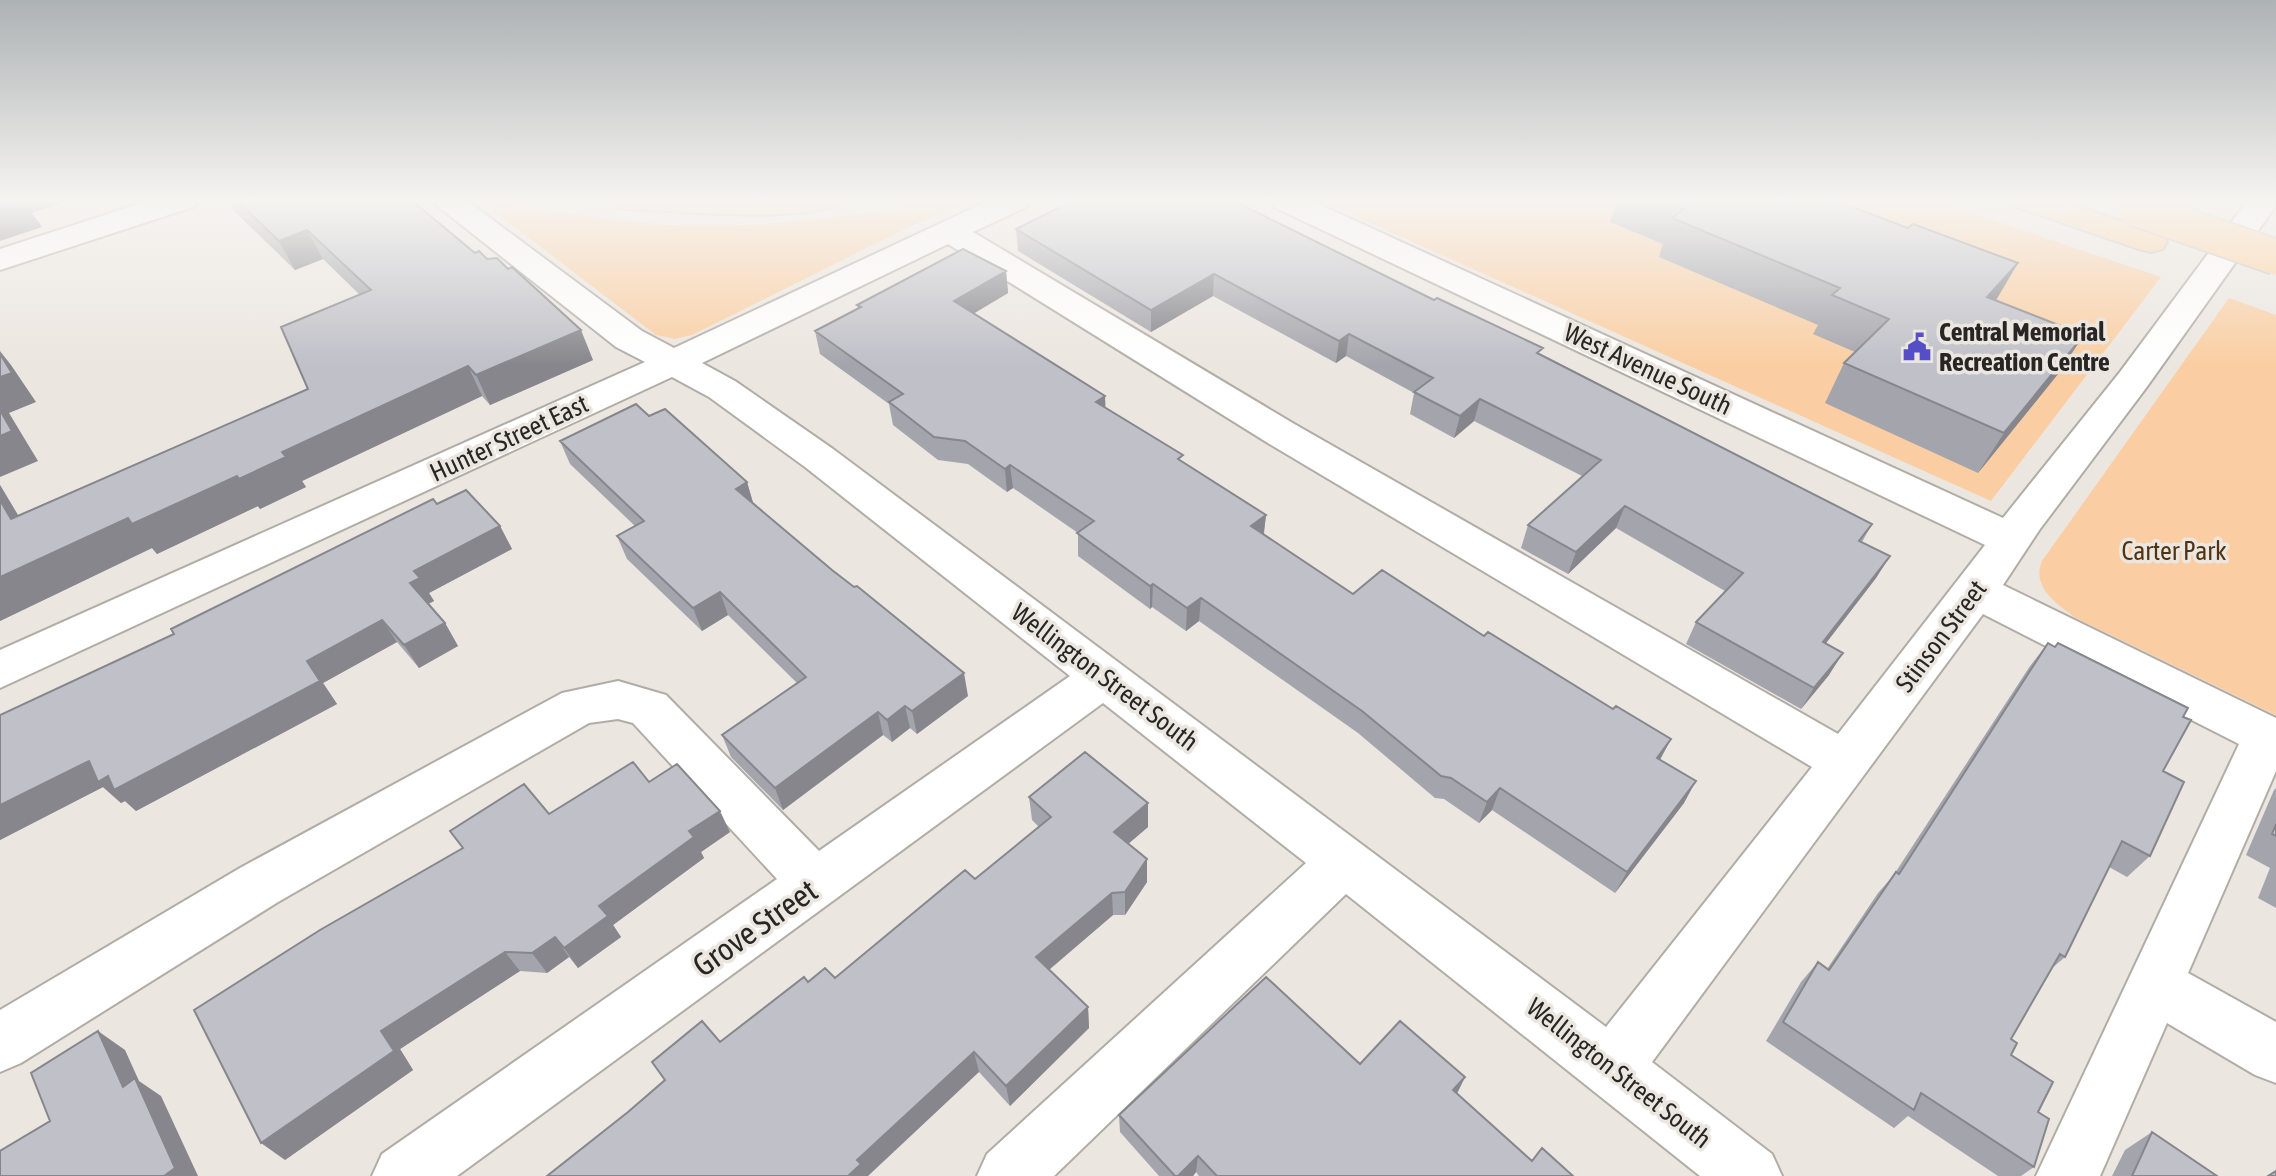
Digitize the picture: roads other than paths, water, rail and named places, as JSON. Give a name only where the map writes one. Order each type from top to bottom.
[{"type":"main road","points":[[2188,255],[2276,286]]},
{"type":"street","name":"Wellington Street South","points":[[518,255],[629,339],[722,389],[790,436],[1750,1176]]},
{"type":"street","name":"Hunter Street East","points":[[0,670],[671,364],[896,255]]},
{"type":"street","points":[[988,255],[1282,434],[1846,763]]},
{"type":"street","name":"West Avenue South","points":[[1402,255],[2010,539]]},
{"type":"street","name":"Stinson Street","points":[[1612,1067],[1976,591],[2010,539],[2133,380],[2223,255]]},
{"type":"street","points":[[1976,591],[2272,738],[2068,1176]]},
{"type":"street","name":"Grove Street","points":[[404,1176],[1104,677]]},
{"type":"street","points":[[0,1043],[259,885],[579,706],[618,700],[649,708],[816,884]]},
{"type":"street","points":[[1009,1176],[1345,861]]},
{"type":"street","points":[[2155,985],[2276,1054]]},
{"type":"place","name":"Central Memorial Recreation Centre","points":[[1917,347]]},
{"type":"park label","name":"Carter Park","points":[[2174,551]]}]
